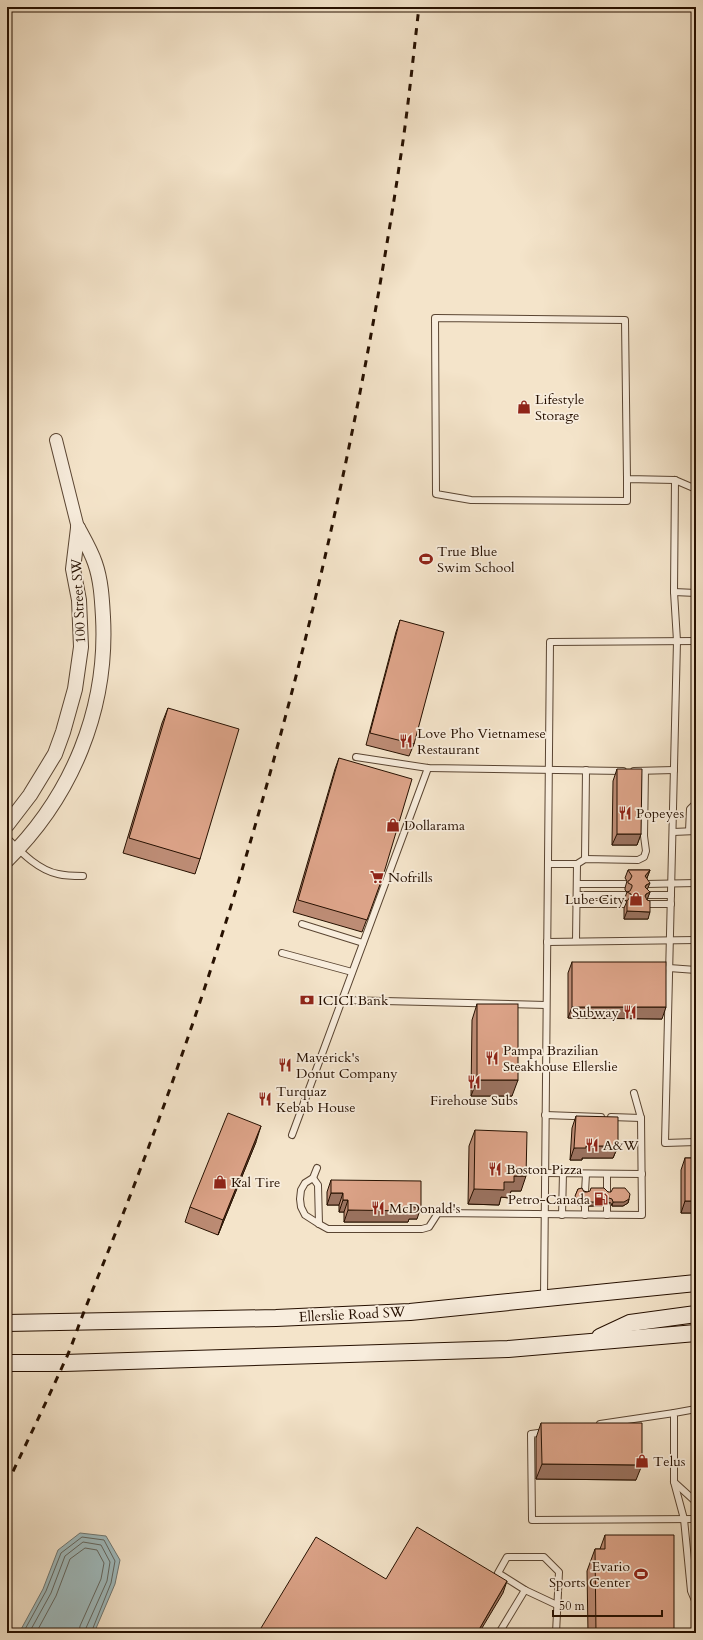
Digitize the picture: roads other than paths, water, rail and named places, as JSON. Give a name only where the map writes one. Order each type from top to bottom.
[{"type":"main road","name":"Ellerslie Road SW","points":[[7,1323],[276,1318],[403,1312],[696,1283]]},
{"type":"main road","points":[[590,1342],[630,1323],[696,1314]]},
{"type":"main road","points":[[7,1363],[72,1363],[500,1350],[696,1333]]},
{"type":"street","name":"100 Street SW","points":[[7,860],[18,849],[54,803],[74,767],[92,719],[97,697],[103,649],[102,598],[95,563],[78,528],[56,440]]},
{"type":"street","name":"100 Street SW","points":[[7,825],[30,795],[54,754],[63,732],[75,689],[81,647],[79,600],[73,569],[78,528]]},
{"type":"lane","points":[[435,318],[625,320],[627,479],[627,502],[471,500],[436,494],[435,318]]},
{"type":"lane","points":[[627,479],[675,480],[696,489]]},
{"type":"lane","points":[[675,480],[674,592],[677,641],[665,1143],[696,1142]]},
{"type":"lane","points":[[674,592],[696,593]]},
{"type":"lane","points":[[544,1298],[550,642],[696,641]]},
{"type":"lane","points":[[356,757],[428,768],[645,771],[674,770]]},
{"type":"lane","points":[[292,1135],[428,768]]},
{"type":"lane","points":[[585,859],[586,770]]},
{"type":"lane","points":[[548,864],[577,864],[585,859],[638,860],[644,857],[646,851],[644,836],[645,771]]},
{"type":"lane","points":[[689,831],[690,809],[696,803]]},
{"type":"lane","points":[[672,832],[696,831]]},
{"type":"lane","points":[[7,838],[42,868],[58,874],[83,876]]},
{"type":"lane","points":[[576,941],[577,864]]},
{"type":"lane","points":[[647,884],[696,883]]},
{"type":"lane","points":[[577,884],[625,884]]},
{"type":"lane","points":[[577,894],[625,895]]},
{"type":"lane","points":[[647,895],[671,895]]},
{"type":"lane","points":[[576,904],[624,904]]},
{"type":"lane","points":[[647,904],[671,904]]},
{"type":"lane","points":[[302,924],[363,943]]},
{"type":"lane","points":[[547,942],[696,940]]},
{"type":"lane","points":[[282,953],[352,972]]},
{"type":"lane","points":[[669,968],[696,970]]},
{"type":"lane","points":[[342,1000],[546,1005]]},
{"type":"lane","points":[[317,1168],[313,1178],[306,1183],[301,1190],[301,1203],[306,1216],[328,1229],[422,1229],[429,1227],[438,1213],[642,1214],[641,1118],[634,1093]]},
{"type":"lane","points":[[545,1115],[641,1118]]},
{"type":"lane","points":[[545,1173],[642,1174]]},
{"type":"lane","points":[[562,1214],[563,1173]]},
{"type":"lane","points":[[585,1192],[586,1174]]},
{"type":"lane","points":[[607,1174],[607,1192]]},
{"type":"lane","points":[[313,1178],[318,1185],[319,1224]]},
{"type":"lane","points":[[585,1206],[585,1214]]},
{"type":"lane","points":[[607,1206],[607,1214]]},
{"type":"lane","points":[[591,1425],[696,1409]]},
{"type":"lane","points":[[674,1413],[674,1482],[684,1519],[691,1591],[696,1602]]},
{"type":"lane","points":[[553,1431],[531,1434],[532,1520],[696,1519]]},
{"type":"lane","points":[[674,1482],[696,1502]]},
{"type":"lane","points":[[556,1633],[559,1572],[544,1556],[507,1557],[498,1574],[525,1590],[557,1605]]},
{"type":"lane","points":[[499,1633],[525,1590]]},
{"type":"water","points":[[80,1533],[106,1536],[120,1560],[115,1584],[94,1633],[19,1633],[43,1589],[58,1550]]},
{"type":"railway","points":[[7,1484],[68,1354],[123,1214],[171,1086],[215,957],[255,827],[291,695],[324,563],[353,429],[378,295],[400,161],[419,7]]},
{"type":"place","name":"Lifestyle Storage","points":[[524,407]]},
{"type":"place","name":"True Blue Swim School","points":[[426,559]]},
{"type":"place","name":"Love Pho Vietnamese Restaurant","points":[[406,741]]},
{"type":"place","name":"Popeyes","points":[[625,813]]},
{"type":"place","name":"Dollarama","points":[[393,825]]},
{"type":"place","name":"Nofrills","points":[[377,877]]},
{"type":"place","name":"Lube City","points":[[636,899]]},
{"type":"place","name":"ICICI Bank","points":[[307,1000]]},
{"type":"place","name":"Subway","points":[[630,1012]]},
{"type":"place","name":"Pampa Brazilian Steakhouse Ellerslie","points":[[492,1058]]},
{"type":"place","name":"Maverick's Donut Company","points":[[285,1065]]},
{"type":"place","name":"Firehouse Subs","points":[[474,1082]]},
{"type":"place","name":"Turquaz Kebab House","points":[[265,1099]]},
{"type":"place","name":"A&W","points":[[592,1145]]},
{"type":"place","name":"Boston Pizza","points":[[495,1169]]},
{"type":"place","name":"Kal Tire","points":[[220,1182]]},
{"type":"place","name":"Petro-Canada","points":[[601,1199]]},
{"type":"place","name":"McDonald's","points":[[378,1208]]},
{"type":"place","name":"Telus","points":[[642,1461]]},
{"type":"place","name":"Evario Sports Center","points":[[641,1574]]}]
